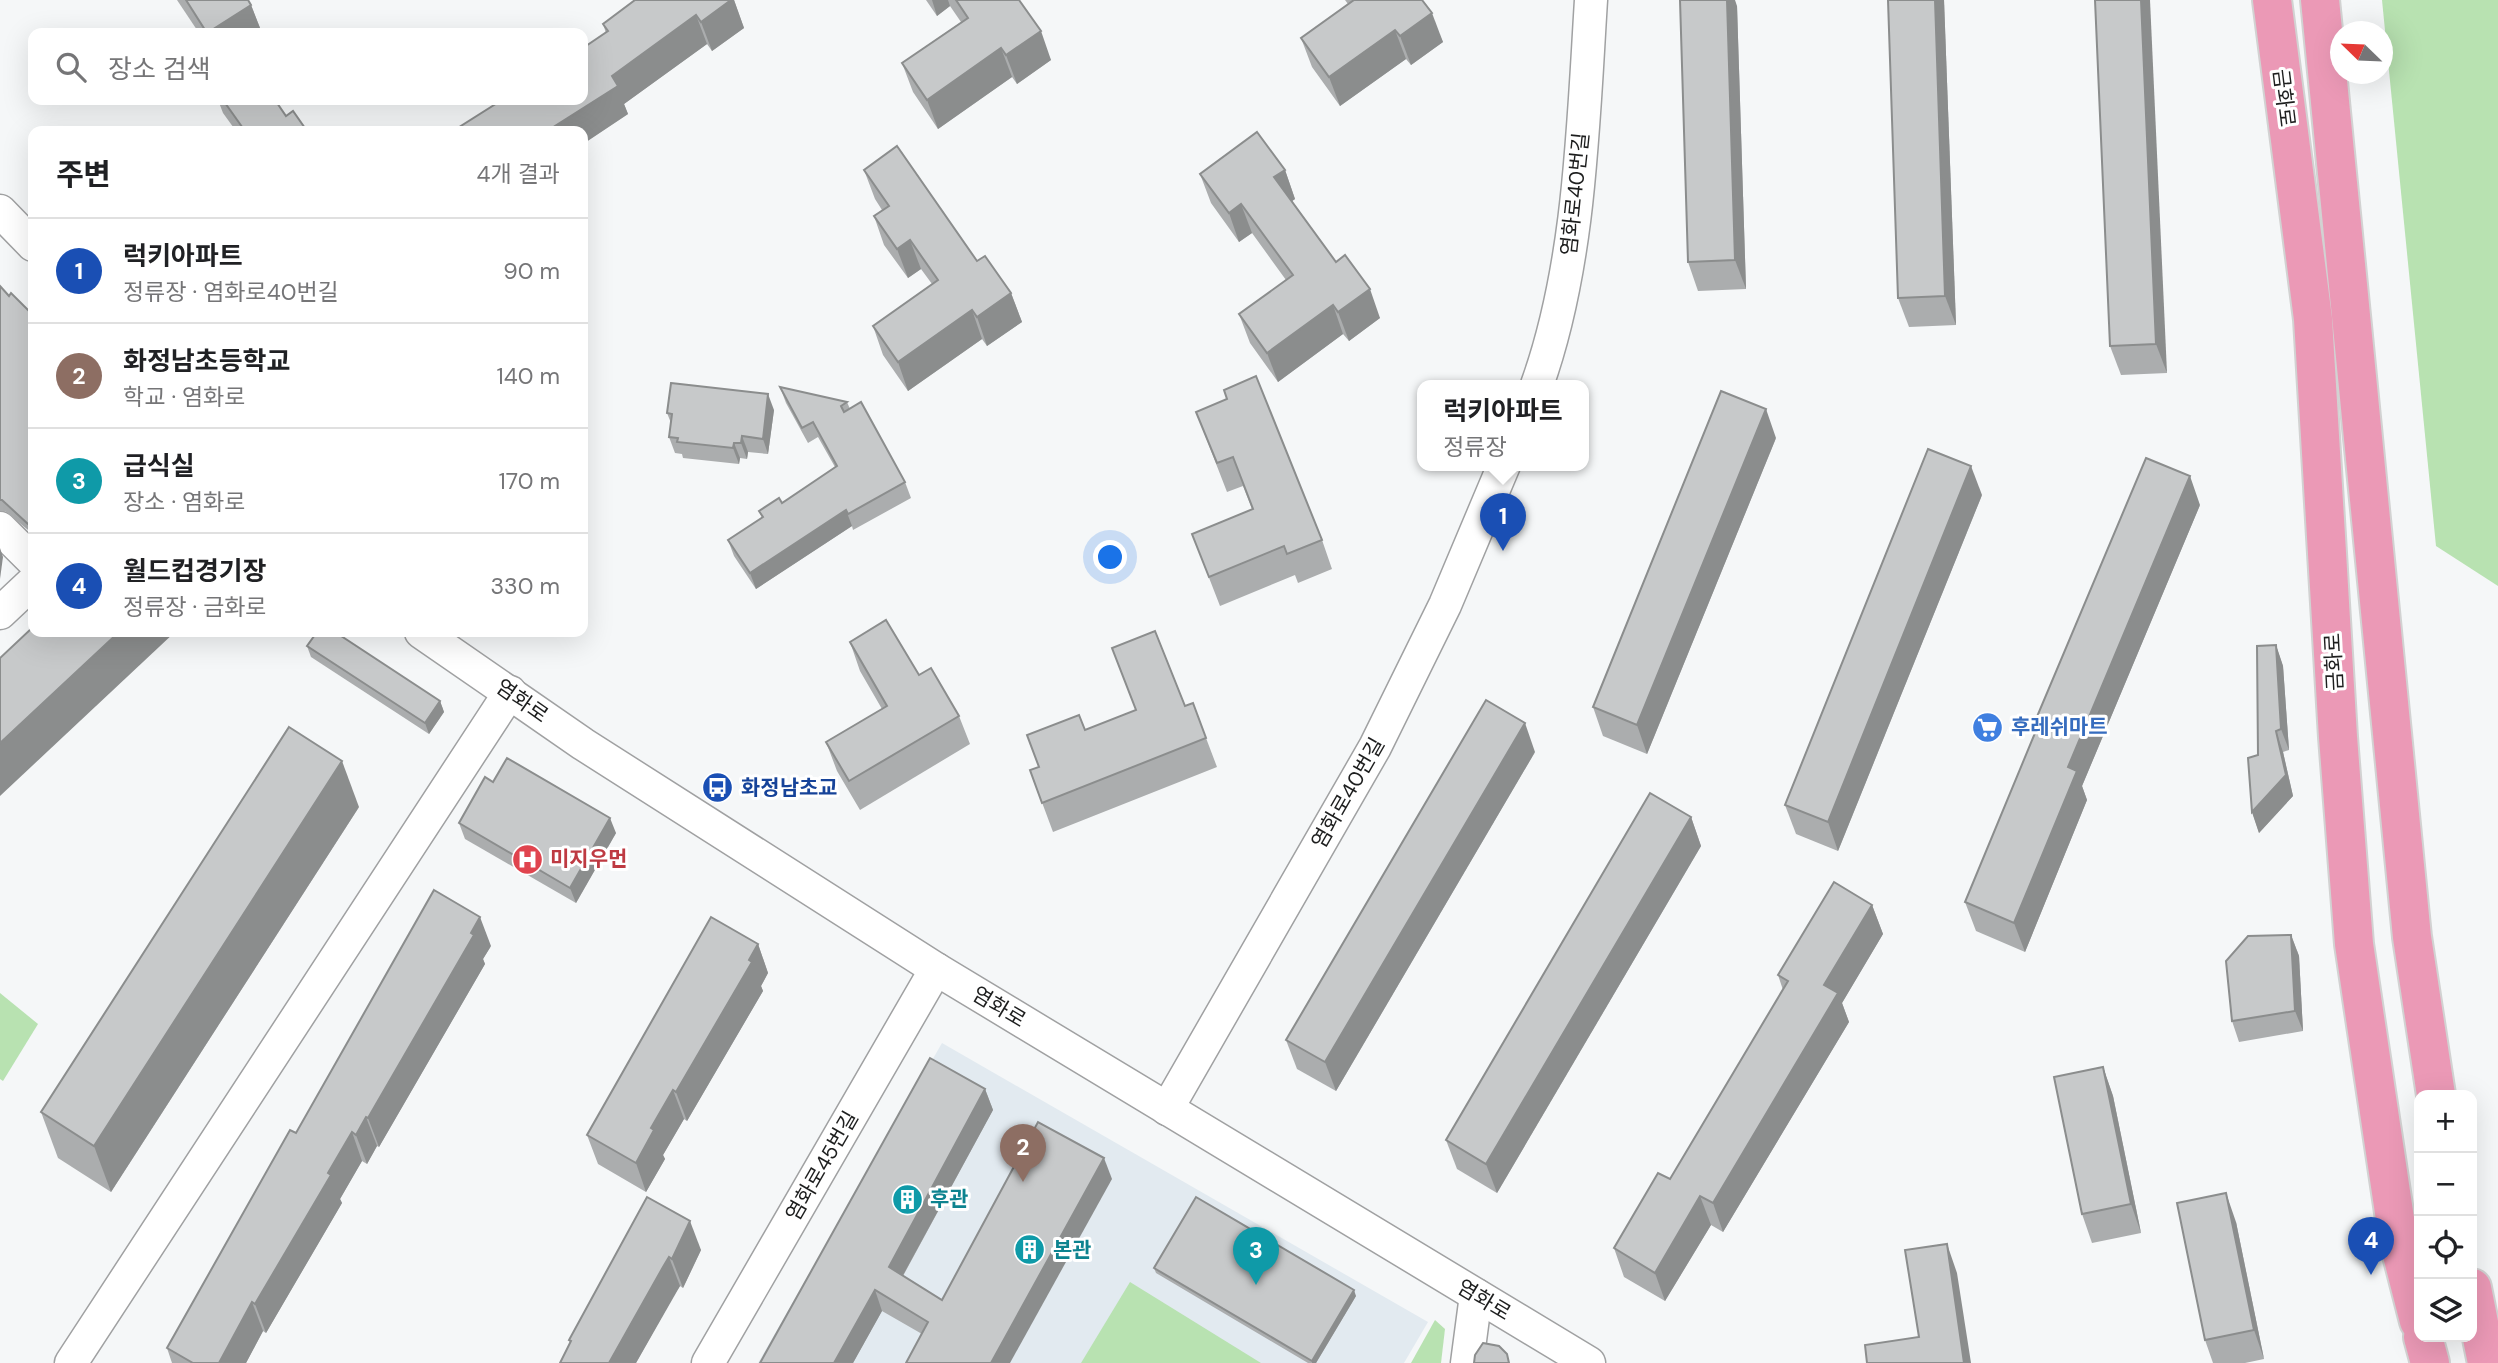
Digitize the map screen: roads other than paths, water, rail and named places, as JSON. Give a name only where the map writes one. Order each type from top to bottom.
[{"type":"main road","name":"금화로","points":[[2272,0],[2314,319],[2338,737],[2354,944],[2398,1239],[2414,1301]]},
{"type":"main road","points":[[2320,0],[2412,937],[2435,1090]]},
{"type":"main road","points":[[2477,1313],[2487,1363]]},
{"type":"main road","points":[[2424,1342],[2430,1363]]},
{"type":"street","name":"염화로40번길","points":[[1538,380],[1564,294],[1580,160],[1591,0]]},
{"type":"street","points":[[0,211],[28,240]]},
{"type":"street","name":"염화로40번길","points":[[1167,1109],[1375,747],[1440,616],[1501,471]]},
{"type":"street","points":[[0,528],[28,556]]},
{"type":"street","points":[[0,613],[28,587]]},
{"type":"street","name":"염화로","points":[[428,637],[583,744],[936,969],[1589,1363]]},
{"type":"street","points":[[71,1363],[510,692]]},
{"type":"street","name":"염화로45번길","points":[[708,1363],[936,969]]},
{"type":"street","points":[[1467,1363],[1476,1295]]},
{"type":"place","name":"럭키아파트","points":[[1503,551]]},
{"type":"place","name":"후레쉬마트","points":[[1988,727]]},
{"type":"place","name":"화정남초교","points":[[718,788]]},
{"type":"place","name":"미지우먼","points":[[527,859]]},
{"type":"place","name":"화정남초등학교","points":[[1023,1182]]},
{"type":"place","name":"후관","points":[[907,1199]]},
{"type":"place","name":"본관","points":[[1030,1250]]},
{"type":"place","name":"월드컵경기장","points":[[2371,1275]]},
{"type":"place","name":"급식실","points":[[1256,1285]]}]
